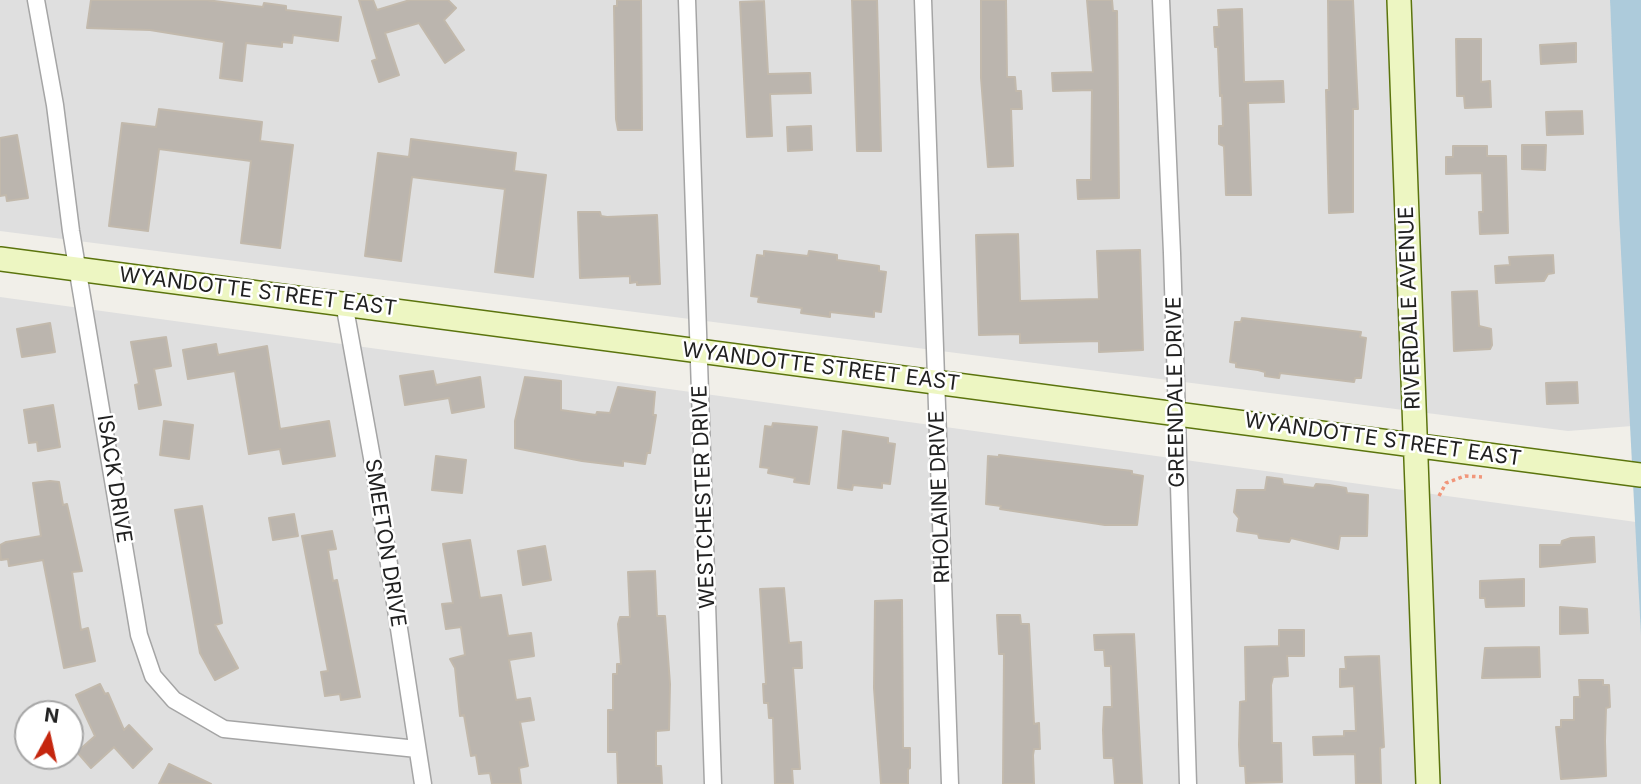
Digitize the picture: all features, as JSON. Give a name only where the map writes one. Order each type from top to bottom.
[{"type":"street","name":"ISACK DRIVE","points":[[36,0],[139,635],[153,676],[174,700],[224,729],[417,749]]},
{"type":"street","name":"WESTCHESTER DRIVE","points":[[687,0],[701,352],[703,509],[713,784]]},
{"type":"street","name":"RHOLAINE DRIVE","points":[[923,0],[950,784]]},
{"type":"street","name":"GREENDALE DRIVE","points":[[1161,0],[1188,784]]},
{"type":"street","name":"RIVERDALE AVENUE","points":[[1399,0],[1427,784]]},
{"type":"street","name":"WYANDOTTE STREET EAST","points":[[0,259],[1641,474]]},
{"type":"street","name":"SMEETON DRIVE","points":[[344,303],[376,480],[423,784]]},
{"type":"path","points":[[1437,500],[1446,483],[1465,476],[1492,479]]},
{"type":"shaded area","points":[[0,0],[1610,0],[1632,426],[1568,431],[0,231]]},
{"type":"shaded area","points":[[0,297],[1636,522],[1641,636],[1641,784],[0,784]]},
{"type":"water","points":[[1610,0],[1641,0],[1641,636],[1619,214]]},
{"type":"building","points":[[91,0],[206,0],[263,7],[264,3],[286,6],[286,10],[341,17],[338,41],[293,35],[292,43],[282,42],[282,47],[246,43],[242,81],[220,78],[224,42],[150,30],[87,28]]},
{"type":"building","points":[[359,0],[373,0],[377,10],[410,0],[448,0],[456,8],[444,20],[464,50],[445,63],[419,23],[385,33],[399,75],[379,82],[372,61],[377,59]]},
{"type":"building","points":[[617,0],[641,0],[642,130],[618,130],[614,6],[617,6]]},
{"type":"building","points":[[852,0],[877,0],[881,151],[857,151]]},
{"type":"building","points":[[981,0],[1006,0],[1007,77],[1015,77],[1016,91],[1021,91],[1022,109],[1011,109],[1013,166],[988,167],[981,78]]},
{"type":"building","points":[[1087,0],[1112,0],[1113,11],[1117,11],[1119,198],[1078,199],[1077,180],[1091,180],[1092,90],[1053,91],[1052,73],[1093,72]]},
{"type":"building","points":[[1328,0],[1353,0],[1358,109],[1353,109],[1353,212],[1329,213],[1326,90],[1329,90]]},
{"type":"building","points":[[764,1],[768,74],[810,73],[811,93],[770,94],[772,136],[747,137],[740,2]]},
{"type":"building","points":[[1242,9],[1244,82],[1283,81],[1284,102],[1248,103],[1251,195],[1226,195],[1224,146],[1219,144],[1219,126],[1223,126],[1222,95],[1220,96],[1218,47],[1215,47],[1214,27],[1219,27],[1218,10]]},
{"type":"building","points":[[1456,39],[1481,39],[1481,82],[1490,81],[1491,107],[1465,108],[1464,96],[1457,96]]},
{"type":"building","points":[[1576,43],[1576,62],[1541,64],[1540,45]]},
{"type":"building","points":[[159,109],[262,122],[260,141],[293,145],[280,248],[241,243],[251,161],[159,149],[148,231],[109,226],[122,123],[156,127]]},
{"type":"building","points":[[1582,111],[1583,134],[1547,135],[1546,112]]},
{"type":"building","points":[[811,126],[812,150],[788,151],[787,127]]},
{"type":"building","points":[[17,135],[28,198],[7,201],[6,195],[0,196],[0,138]]},
{"type":"building","points":[[411,139],[516,153],[514,171],[546,175],[533,277],[495,272],[505,189],[412,177],[401,261],[365,256],[378,153],[409,157]]},
{"type":"building","points":[[1522,145],[1546,145],[1545,170],[1522,169]]},
{"type":"building","points":[[1453,146],[1487,146],[1487,156],[1506,156],[1508,233],[1480,234],[1479,212],[1483,212],[1482,173],[1446,174],[1446,157],[1453,157]]},
{"type":"building","points":[[578,212],[600,212],[601,216],[607,217],[657,215],[660,284],[637,285],[637,282],[630,283],[630,276],[580,278]]},
{"type":"building","points":[[1018,234],[1020,301],[1099,299],[1097,251],[1140,250],[1143,350],[1099,352],[1099,341],[1020,343],[1020,334],[979,335],[976,235]]},
{"type":"building","points":[[764,251],[808,256],[809,251],[837,255],[837,260],[879,266],[879,271],[886,272],[881,312],[874,311],[874,317],[830,312],[830,317],[801,313],[802,308],[758,302],[759,297],[751,296],[757,255],[764,256]]},
{"type":"building","points":[[1553,255],[1554,273],[1548,274],[1544,281],[1496,283],[1495,266],[1510,265],[1509,257]]},
{"type":"building","points":[[1477,291],[1479,326],[1491,329],[1492,345],[1490,349],[1454,351],[1452,292]]},
{"type":"building","points":[[1242,318],[1361,332],[1360,337],[1366,338],[1361,378],[1355,378],[1354,382],[1280,373],[1279,378],[1265,376],[1265,372],[1258,370],[1236,367],[1236,363],[1230,362],[1235,322],[1241,322]]},
{"type":"building","points":[[50,323],[55,352],[22,357],[17,329]]},
{"type":"building","points":[[166,337],[171,366],[154,369],[161,405],[139,409],[135,385],[139,384],[131,342]]},
{"type":"building","points":[[216,344],[218,355],[267,346],[280,429],[329,421],[335,456],[283,464],[280,449],[249,454],[235,371],[188,379],[183,350]]},
{"type":"building","points":[[433,371],[436,385],[480,377],[484,407],[452,413],[449,398],[405,405],[400,376]]},
{"type":"building","points":[[525,377],[561,381],[561,410],[596,415],[597,412],[610,413],[618,387],[655,392],[653,415],[656,415],[650,453],[647,453],[645,464],[623,461],[623,466],[582,461],[515,448],[515,421]]},
{"type":"building","points":[[1577,382],[1578,403],[1547,404],[1546,383]]},
{"type":"building","points":[[53,405],[60,447],[38,451],[37,442],[29,443],[24,410]]},
{"type":"building","points":[[164,421],[193,425],[189,459],[160,455]]},
{"type":"building","points":[[773,423],[817,427],[809,484],[794,482],[795,478],[768,473],[769,468],[760,467],[765,426],[772,427]]},
{"type":"building","points":[[843,431],[888,438],[888,443],[895,444],[890,484],[882,483],[882,488],[853,485],[852,490],[838,488]]},
{"type":"building","points":[[999,455],[1132,471],[1132,474],[1143,476],[1137,525],[1105,525],[1000,509],[1001,506],[986,504],[988,456]]},
{"type":"building","points":[[436,456],[466,460],[462,493],[432,490]]},
{"type":"building","points":[[1267,477],[1282,479],[1283,484],[1314,488],[1316,484],[1329,485],[1346,488],[1347,493],[1368,495],[1367,536],[1340,536],[1338,549],[1291,538],[1289,542],[1259,538],[1258,534],[1237,531],[1239,518],[1234,512],[1237,490],[1265,490]]},
{"type":"building","points":[[59,482],[63,505],[67,504],[82,571],[72,572],[81,630],[88,628],[95,661],[64,668],[43,560],[9,566],[8,559],[1,560],[0,551],[0,545],[6,542],[41,536],[33,483]]},
{"type":"building","points":[[202,506],[222,623],[215,625],[238,668],[215,680],[200,653],[175,510]]},
{"type":"building","points":[[294,514],[298,536],[273,540],[269,518]]},
{"type":"building","points":[[332,531],[336,549],[328,550],[333,581],[337,580],[360,697],[341,700],[340,694],[325,696],[321,672],[328,671],[302,536]]},
{"type":"building","points":[[1594,537],[1595,562],[1540,567],[1540,545],[1561,545],[1562,541],[1571,538]]},
{"type":"building","points":[[470,540],[480,598],[501,595],[508,636],[531,633],[534,656],[509,660],[516,700],[530,698],[534,720],[520,722],[528,766],[519,768],[521,784],[492,784],[490,773],[479,774],[476,755],[471,756],[464,715],[460,716],[455,668],[450,659],[465,655],[461,627],[446,629],[442,604],[453,603],[443,544]]},
{"type":"building","points":[[545,546],[551,580],[523,585],[518,551]]},
{"type":"building","points":[[655,571],[657,616],[665,616],[670,684],[669,730],[656,731],[656,766],[661,766],[662,784],[618,784],[617,752],[608,752],[608,710],[613,710],[613,674],[617,674],[617,664],[621,664],[618,624],[620,617],[630,617],[628,572]]},
{"type":"building","points":[[1524,579],[1524,606],[1486,607],[1485,598],[1480,598],[1480,581]]},
{"type":"building","points":[[784,588],[789,643],[801,642],[802,668],[793,668],[800,769],[792,769],[793,784],[775,784],[773,718],[769,718],[768,703],[764,703],[763,684],[766,684],[760,589]]},
{"type":"building","points":[[902,600],[903,748],[910,748],[910,768],[908,784],[881,784],[874,688],[875,601]]},
{"type":"building","points":[[1560,607],[1587,609],[1588,633],[1560,634]]},
{"type":"building","points":[[997,615],[1020,615],[1021,624],[1029,624],[1034,724],[1039,723],[1040,749],[1034,749],[1034,784],[1003,784],[1004,654],[999,654]]},
{"type":"building","points":[[1279,630],[1304,630],[1304,656],[1287,656],[1288,676],[1273,677],[1271,685],[1272,743],[1281,743],[1282,782],[1246,783],[1245,766],[1240,766],[1239,745],[1240,702],[1246,701],[1245,647],[1279,646]]},
{"type":"building","points":[[1134,634],[1142,784],[1115,784],[1113,758],[1104,758],[1103,730],[1104,707],[1112,707],[1111,666],[1105,666],[1104,650],[1095,650],[1094,635]]},
{"type":"building","points":[[1539,647],[1540,677],[1482,678],[1485,648]]},
{"type":"building","points":[[1379,656],[1384,747],[1380,748],[1381,784],[1356,784],[1355,754],[1314,755],[1313,737],[1344,736],[1344,731],[1356,731],[1354,686],[1340,687],[1340,669],[1346,669],[1345,657]]},
{"type":"building","points":[[1579,680],[1603,680],[1603,685],[1609,685],[1610,707],[1606,708],[1606,776],[1561,779],[1556,727],[1561,727],[1561,720],[1574,720],[1574,697],[1580,697]]},
{"type":"building","points":[[100,684],[105,694],[108,693],[124,730],[129,725],[152,749],[133,768],[114,747],[91,768],[84,760],[84,746],[95,736],[84,712],[84,700],[78,700],[76,695]]},
{"type":"building","points":[[169,764],[211,784],[159,784]]}]
